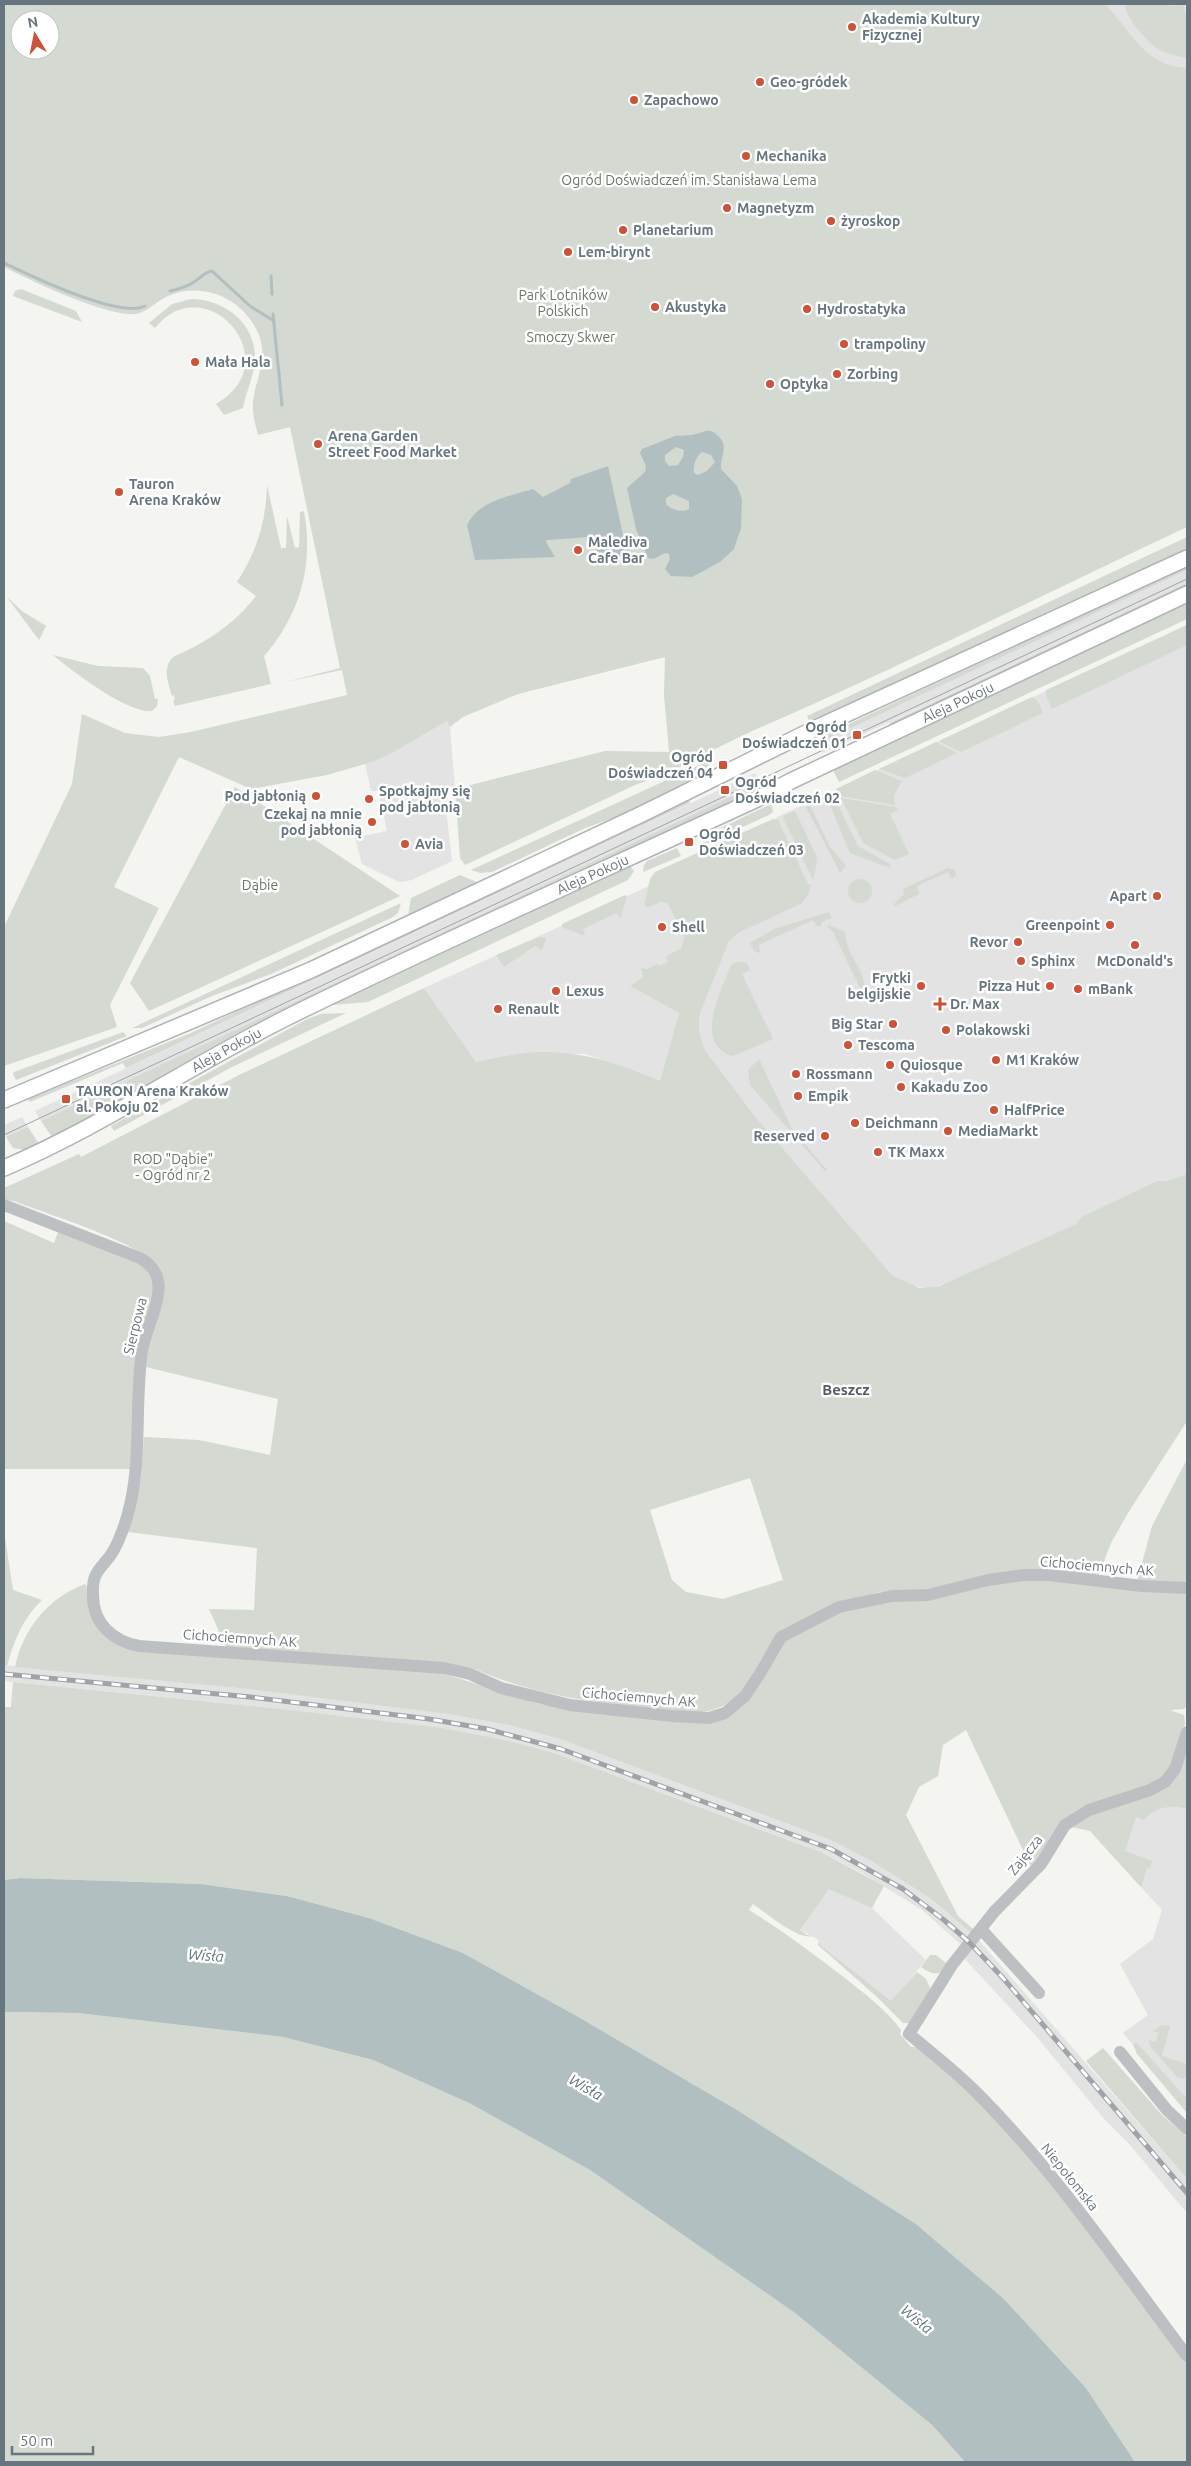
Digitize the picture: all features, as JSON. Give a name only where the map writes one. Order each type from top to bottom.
[{"type":"main road","points":[[4,1100],[311,970],[633,818],[816,728],[1187,558]]},
{"type":"main road","name":"Aleja Pokoju","points":[[4,1168],[34,1155],[121,1110],[291,1015],[498,918],[758,800],[791,781],[1187,594]]},
{"type":"main road","points":[[4,1156],[17,1158],[34,1155]]},
{"type":"street","name":"Sierpowa","points":[[4,1205],[140,1258],[150,1266],[158,1281],[158,1297],[144,1337],[141,1360],[136,1470],[130,1506],[111,1555],[94,1574]]},
{"type":"street","name":"Cichociemnych AK","points":[[94,1574],[93,1604],[99,1621],[112,1635],[132,1645],[444,1668],[470,1674],[501,1688],[570,1705],[700,1718],[725,1713],[739,1701],[759,1675],[781,1637],[839,1607],[864,1600],[928,1594],[988,1580],[1023,1575],[1049,1575],[1142,1586],[1187,1588]]},
{"type":"street","name":"Zajęcza","points":[[909,2034],[952,1965],[994,1912],[1041,1864],[1060,1832],[1072,1819],[1089,1810],[1150,1790],[1165,1782],[1175,1769],[1187,1732]]},
{"type":"street","points":[[981,1929],[1039,1993]]},
{"type":"street","name":"Niepołomska","points":[[909,2034],[957,2073],[1024,2144],[1096,2233],[1187,2356]]},
{"type":"street","points":[[1120,2052],[1167,2110],[1187,2129]]},
{"type":"shaded area","points":[[1098,4],[1187,4],[1187,73],[1143,84]]},
{"type":"shaded area","points":[[1187,570],[1187,583],[823,753],[819,743]]},
{"type":"shaded area","name":"M1 Kraków","points":[[1187,625],[1187,1174],[1167,1181],[1157,1181],[1081,1217],[1076,1224],[949,1283],[929,1288],[912,1286],[893,1276],[706,1060],[693,1016],[729,939],[742,929],[807,890],[775,818]]},
{"type":"shaded area","points":[[447,721],[450,727],[455,789],[444,792],[452,861],[412,880],[399,882],[362,864],[355,838],[387,831],[378,791],[371,791],[365,764],[394,752]]},
{"type":"shaded area","points":[[755,773],[760,783],[41,1121],[35,1111]]},
{"type":"shaded area","points":[[649,886],[644,905],[647,908],[661,902],[668,904],[684,938],[681,948],[666,956],[668,962],[659,966],[641,969],[643,977],[630,986],[679,1013],[660,1081],[637,1071],[585,1054],[527,1053],[476,1062],[424,988]]},
{"type":"shaded area","points":[[22,1117],[28,1127],[6,1137],[4,1125]]},
{"type":"shaded area","points":[[4,1665],[249,1689],[448,1714],[509,1725],[560,1739],[831,1840],[873,1862],[930,1898],[976,1937],[1187,2179],[1187,2213],[1130,2145],[1105,2120],[1036,2036],[962,1956],[967,1950],[922,1910],[862,1873],[821,1852],[554,1753],[272,1708],[4,1681]]},
{"type":"shaded area","points":[[1187,1799],[1187,2106],[1123,2033],[1148,2015],[1120,1964],[1153,1939],[1162,1910],[1090,1831]]},
{"type":"shaded area","points":[[829,1888],[872,1908],[926,1960],[891,2002],[820,1945],[819,1940],[800,1930]]},
{"type":"green space","name":"Park Lotników Polskich","points":[[4,4],[1105,4],[1131,36],[1149,54],[1159,61],[1172,66],[1187,68],[1187,527],[974,629],[743,735],[682,766],[635,785],[465,865],[460,858],[455,789],[605,751],[669,752],[664,695],[665,657],[518,694],[463,717],[450,727],[447,721],[394,752],[372,762],[327,775],[251,789],[179,757],[114,887],[159,908],[110,1005],[117,1027],[4,1066],[4,927],[72,784],[82,714],[125,733],[159,737],[191,732],[347,695],[342,670],[286,682],[340,668],[290,427],[258,435],[253,414],[253,401],[262,362],[262,346],[254,325],[245,313],[223,297],[210,292],[196,290],[168,296],[139,313],[114,312],[82,302],[4,267]]},
{"type":"green space","points":[[1125,4],[1169,4],[1169,6],[1183,4],[1187,19],[1187,58],[1160,50],[1153,45],[1132,21]]},
{"type":"green space","points":[[21,289],[76,311],[82,322],[13,296],[15,291]]},
{"type":"green space","points":[[191,299],[215,303],[226,308],[244,324],[250,334],[254,346],[255,359],[243,408],[224,415],[216,404],[237,386],[245,365],[243,344],[232,326],[216,313],[196,307],[175,311],[155,328],[149,323],[172,304]]},
{"type":"green space","points":[[267,485],[281,548],[286,548],[287,516],[295,548],[299,547],[300,512],[304,511],[307,531],[305,570],[295,606],[287,624],[264,656],[271,684],[175,706],[174,695],[172,696],[167,676],[168,666],[173,657],[208,639],[229,624],[256,596],[237,582],[250,559],[259,536],[265,511]]},
{"type":"green space","points":[[1187,537],[1187,552],[809,721],[807,716]]},
{"type":"green space","points":[[1187,565],[1187,570],[819,743],[817,739]]},
{"type":"green space","points":[[1187,583],[1187,588],[891,727],[889,723]]},
{"type":"green space","points":[[6,596],[22,611],[46,626],[39,640]]},
{"type":"green space","points":[[1187,601],[1187,619],[839,782],[833,770]]},
{"type":"green space","points":[[1187,625],[1187,645],[1052,709],[1046,696],[1046,690]]},
{"type":"green space","points":[[53,655],[98,666],[143,668],[150,676],[155,699],[158,699],[157,706],[152,711],[129,706],[101,690]]},
{"type":"green space","points":[[1032,697],[1037,700],[1043,713],[961,752],[939,741]]},
{"type":"green space","points":[[936,742],[957,753],[905,778],[879,769]]},
{"type":"green space","points":[[708,761],[712,772],[634,810],[583,829],[492,872],[480,873],[471,870]]},
{"type":"green space","points":[[875,770],[902,781],[894,795],[895,805],[840,796],[836,789]]},
{"type":"green space","points":[[760,783],[763,788],[610,859],[52,1137],[41,1121]]},
{"type":"green space","name":"Dąbie","points":[[235,787],[400,896],[149,1011],[130,983]]},
{"type":"green space","points":[[832,793],[858,846],[890,864],[890,868],[850,853],[826,796]]},
{"type":"green space","points":[[688,798],[690,803],[126,1068],[123,1063],[30,1102],[28,1099],[191,1033]]},
{"type":"green space","points":[[841,798],[896,807],[898,810],[890,814],[909,854],[895,860],[863,843]]},
{"type":"green space","points":[[771,804],[773,811],[771,814],[704,845],[702,837]]},
{"type":"green space","points":[[810,805],[830,847],[846,866],[840,873],[806,807]]},
{"type":"green space","points":[[795,811],[816,855],[817,861],[813,880],[783,818],[785,815]]},
{"type":"green space","name":"ROD \"Dąbie\" - Ogród nr 2","points":[[773,819],[778,820],[808,884],[811,885],[808,895],[802,903],[738,933],[729,941],[700,1013],[699,1028],[701,1037],[706,1052],[753,1114],[893,1276],[919,1288],[940,1286],[1076,1224],[1081,1217],[1157,1181],[1167,1181],[1187,1174],[1187,1421],[1128,1513],[1111,1543],[1098,1577],[1057,1572],[927,1590],[879,1592],[782,1630],[738,1695],[726,1704],[711,1710],[691,1713],[581,1700],[527,1688],[475,1669],[226,1647],[209,1609],[254,1610],[257,1548],[128,1532],[141,1479],[144,1437],[199,1440],[270,1455],[278,1399],[146,1367],[159,1267],[148,1257],[113,1238],[14,1201],[4,1200],[4,1188],[79,1154],[81,1157],[241,1074],[424,988],[476,1062],[525,1053],[560,1053],[611,1062],[660,1081],[679,1013],[630,986],[643,977],[641,969],[658,964],[659,966],[668,962],[666,956],[681,948],[684,938],[668,904],[661,902],[647,908],[644,905],[650,879],[655,872]],"holes":[[[750,1478],[783,1580],[723,1599],[686,1592],[672,1580],[650,1510]]]},
{"type":"green space","points":[[677,848],[681,856],[643,872],[647,861]]},
{"type":"green space","points":[[630,866],[634,871],[628,880],[368,1002],[332,1005],[592,882]]},
{"type":"green space","points":[[948,868],[955,870],[956,875],[952,879],[948,872],[917,886],[919,894],[895,906],[894,904],[904,894],[903,889]]},
{"type":"green space","points":[[460,875],[479,883],[408,916],[411,898]]},
{"type":"green space","points":[[860,879],[868,883],[872,891],[868,899],[860,903],[852,899],[848,891],[852,883]]},
{"type":"green space","points":[[625,895],[627,897],[620,918],[617,913],[583,929],[585,935],[562,927],[562,924]]},
{"type":"green space","points":[[401,903],[398,913],[393,917],[271,974],[212,996],[142,1028],[132,1028]]},
{"type":"green space","points":[[829,912],[832,918],[822,922],[821,926],[817,926],[813,920],[759,945],[760,953],[754,951],[750,943],[774,929]]},
{"type":"green space","points":[[828,925],[846,932],[848,947],[862,977],[864,992],[862,992]]},
{"type":"green space","points":[[540,937],[546,939],[542,950],[535,946],[504,967],[496,955]]},
{"type":"green space","points":[[736,962],[747,963],[750,970],[742,974],[773,1039],[733,1056],[721,1050],[714,1041],[712,1029],[717,1001],[731,965]]},
{"type":"green space","points":[[346,1013],[230,1068],[114,1131],[111,1126],[307,1019],[321,1014]]},
{"type":"green space","points":[[123,1032],[127,1036],[16,1080],[13,1074],[14,1072]]},
{"type":"green space","points":[[759,1059],[792,1129],[828,1171],[824,1170],[750,1085],[748,1070]]},
{"type":"green space","points":[[28,1127],[39,1144],[26,1150],[13,1148],[6,1137]]},
{"type":"green space","points":[[4,1221],[54,1243],[58,1232],[137,1262],[150,1275],[154,1286],[132,1469],[4,1469]]},
{"type":"green space","points":[[1187,1459],[1187,1583],[1137,1582],[1152,1526]]},
{"type":"green space","points":[[4,1531],[13,1590],[42,1600],[24,1622],[7,1666],[4,1665]]},
{"type":"green space","points":[[1025,1579],[1187,1590],[1187,1706],[1184,1709],[1170,1710],[1184,1715],[1185,1723],[1171,1769],[1160,1782],[1077,1813],[1032,1869],[966,1730],[943,1745],[938,1776],[919,1787],[906,1815],[958,1916],[979,1934],[976,1937],[930,1898],[873,1862],[831,1840],[560,1739],[509,1725],[448,1714],[249,1689],[15,1667],[24,1640],[39,1617],[60,1598],[85,1584],[89,1606],[132,1650],[442,1673],[539,1704],[722,1718],[783,1642],[846,1609]]},
{"type":"green space","points":[[13,1682],[272,1708],[442,1728],[504,1740],[554,1753],[821,1852],[884,1886],[872,1908],[829,1889],[800,1930],[807,1935],[813,1936],[807,1936],[791,1930],[753,1904],[749,1910],[784,1933],[881,2007],[901,2030],[900,2034],[911,2047],[917,2047],[955,2077],[1010,2134],[1050,2182],[1187,2362],[1187,2462],[1135,2462],[1086,2388],[1004,2299],[916,2224],[737,2110],[575,2015],[463,1953],[369,1918],[287,1896],[201,1884],[20,1878],[4,1880],[4,1707],[11,1707]]},
{"type":"green space","points":[[1187,1733],[1187,1809],[1170,1807],[1158,1809],[1144,1820],[1136,1817],[1125,1851],[1152,1861],[1150,1869],[1147,1868],[1141,1887],[1090,1831],[1066,1826],[1163,1785]]},
{"type":"green space","points":[[819,1940],[820,1945],[891,2001],[917,1972],[926,1979],[931,1990],[910,2023],[903,2023],[876,1996],[818,1945]]},
{"type":"green space","points":[[930,1955],[936,1955],[947,1964],[939,1973],[932,1973],[921,1967]]},
{"type":"green space","points":[[4,2012],[78,2013],[283,2037],[373,2060],[471,2104],[590,2170],[795,2313],[932,2425],[965,2462],[4,2462]]},
{"type":"green space","points":[[1161,2025],[1170,2026],[1162,2056],[1187,2064],[1187,2079],[1178,2078],[1150,2046],[1149,2040],[1156,2042],[1159,2033],[1153,2031]]},
{"type":"green space","points":[[1137,2043],[1187,2099],[1187,2113],[1137,2054],[1133,2044]]},
{"type":"green space","points":[[1103,2048],[1162,2115],[1187,2137],[1187,2179],[1086,2061]]},
{"type":"water","points":[[711,431],[721,439],[724,451],[721,469],[737,486],[742,499],[741,528],[734,549],[720,562],[692,577],[671,576],[665,569],[670,559],[669,554],[665,553],[653,559],[648,558],[636,529],[627,488],[645,472],[646,466],[640,453],[642,449],[675,436]],"holes":[[[676,447],[684,450],[683,457],[678,465],[669,466],[665,461],[665,455]],[[702,452],[711,455],[715,462],[707,471],[698,475],[694,473],[694,467]],[[673,494],[689,501],[689,509],[680,511],[671,508],[666,504],[666,498]]]},
{"type":"water","points":[[608,466],[623,535],[635,562],[607,565],[602,561],[590,537],[547,540],[546,542],[555,557],[475,560],[467,525],[479,510],[505,497],[533,489],[543,497],[570,483],[571,479]]},
{"type":"water","name":"Wisła","points":[[20,1878],[201,1884],[287,1896],[369,1918],[463,1953],[575,2015],[737,2110],[916,2224],[1004,2299],[1086,2388],[1135,2462],[965,2462],[932,2425],[795,2313],[590,2170],[471,2104],[373,2060],[283,2037],[78,2013],[4,2012],[4,1880]]},
{"type":"waterway","points":[[4,263],[54,286],[96,302],[116,307],[133,308],[145,306]]},
{"type":"waterway","points":[[170,291],[189,285],[212,271],[250,306],[274,321]]},
{"type":"waterway","points":[[271,276],[272,294]]},
{"type":"waterway","points":[[273,314],[282,405]]},
{"type":"tram line","points":[[4,1135],[1187,579]]},
{"type":"railway","points":[[4,1674],[250,1697],[429,1719],[487,1729],[561,1749],[831,1849],[903,1889],[944,1920],[969,1942],[1003,1978],[1187,2193]]},
{"type":"place","name":"Akademia Kultury Fizycznej","points":[[852,27]]},
{"type":"place","name":"Geo-gródek","points":[[760,82]]},
{"type":"place","name":"Zapachowo","points":[[634,100]]},
{"type":"place","name":"Mechanika","points":[[746,156]]},
{"type":"place","name":"Magnetyzm","points":[[727,208]]},
{"type":"place","name":"żyroskop","points":[[831,221]]},
{"type":"place","name":"Planetarium","points":[[623,230]]},
{"type":"place","name":"Lem-birynt","points":[[568,252]]},
{"type":"place","name":"Akustyka","points":[[655,307]]},
{"type":"place","name":"Hydrostatyka","points":[[807,309]]},
{"type":"place","name":"trampoliny","points":[[844,344]]},
{"type":"place","name":"Mała Hala","points":[[195,362]]},
{"type":"place","name":"Zorbing","points":[[837,374]]},
{"type":"place","name":"Optyka","points":[[770,384]]},
{"type":"place","name":"Arena Garden Street Food Market","points":[[318,444]]},
{"type":"place","name":"Tauron Arena Kraków","points":[[119,492]]},
{"type":"place","name":"Malediva Cafe Bar","points":[[578,550]]},
{"type":"place","name":"Ogród Doświadczeń 01","points":[[857,735]]},
{"type":"place","name":"Ogród Doświadczeń 04","points":[[723,765]]},
{"type":"place","name":"Ogród Doświadczeń 02","points":[[725,790]]},
{"type":"place","name":"Pod jabłonią","points":[[316,796]]},
{"type":"place","name":"Spotkajmy się pod jabłonią","points":[[369,799]]},
{"type":"place","name":"Czekaj na mnie pod jabłonią","points":[[372,822]]},
{"type":"place","name":"Ogród Doświadczeń 03","points":[[689,842]]},
{"type":"place","name":"Avia","points":[[405,844]]},
{"type":"place","name":"Apart","points":[[1157,896]]},
{"type":"place","name":"Greenpoint","points":[[1110,925]]},
{"type":"place","name":"Shell","points":[[662,927]]},
{"type":"place","name":"Revor","points":[[1018,942]]},
{"type":"place","name":"McDonald's","points":[[1135,945]]},
{"type":"place","name":"Sphinx","points":[[1021,961]]},
{"type":"place","name":"Frytki belgijskie","points":[[921,986]]},
{"type":"place","name":"Pizza Hut","points":[[1050,986]]},
{"type":"place","name":"mBank","points":[[1078,989]]},
{"type":"place","name":"Lexus","points":[[556,991]]},
{"type":"place","name":"Dr. Max","points":[[940,1004]]},
{"type":"place","name":"Renault","points":[[498,1009]]},
{"type":"place","name":"Big Star","points":[[893,1024]]},
{"type":"place","name":"Polakowski","points":[[946,1030]]},
{"type":"place","name":"Tescoma","points":[[848,1045]]},
{"type":"place","name":"M1 Kraków","points":[[996,1060]]},
{"type":"place","name":"Quiosque","points":[[890,1065]]},
{"type":"place","name":"Rossmann","points":[[796,1074]]},
{"type":"place","name":"Kakadu Zoo","points":[[901,1087]]},
{"type":"place","name":"Empik","points":[[798,1096]]},
{"type":"place","name":"TAURON Arena Kraków al. Pokoju 02","points":[[66,1099]]},
{"type":"place","name":"HalfPrice","points":[[994,1110]]},
{"type":"place","name":"Deichmann","points":[[855,1123]]},
{"type":"place","name":"MediaMarkt","points":[[948,1131]]},
{"type":"place","name":"Reserved","points":[[825,1136]]},
{"type":"place","name":"TK Maxx","points":[[878,1152]]},
{"type":"district","name":"Beszcz","points":[[846,1389]]},
{"type":"park label","name":"Ogród Doświadczeń im. Stanisława Lema","points":[[689,180]]},
{"type":"park label","name":"Smoczy Skwer","points":[[571,337]]}]
